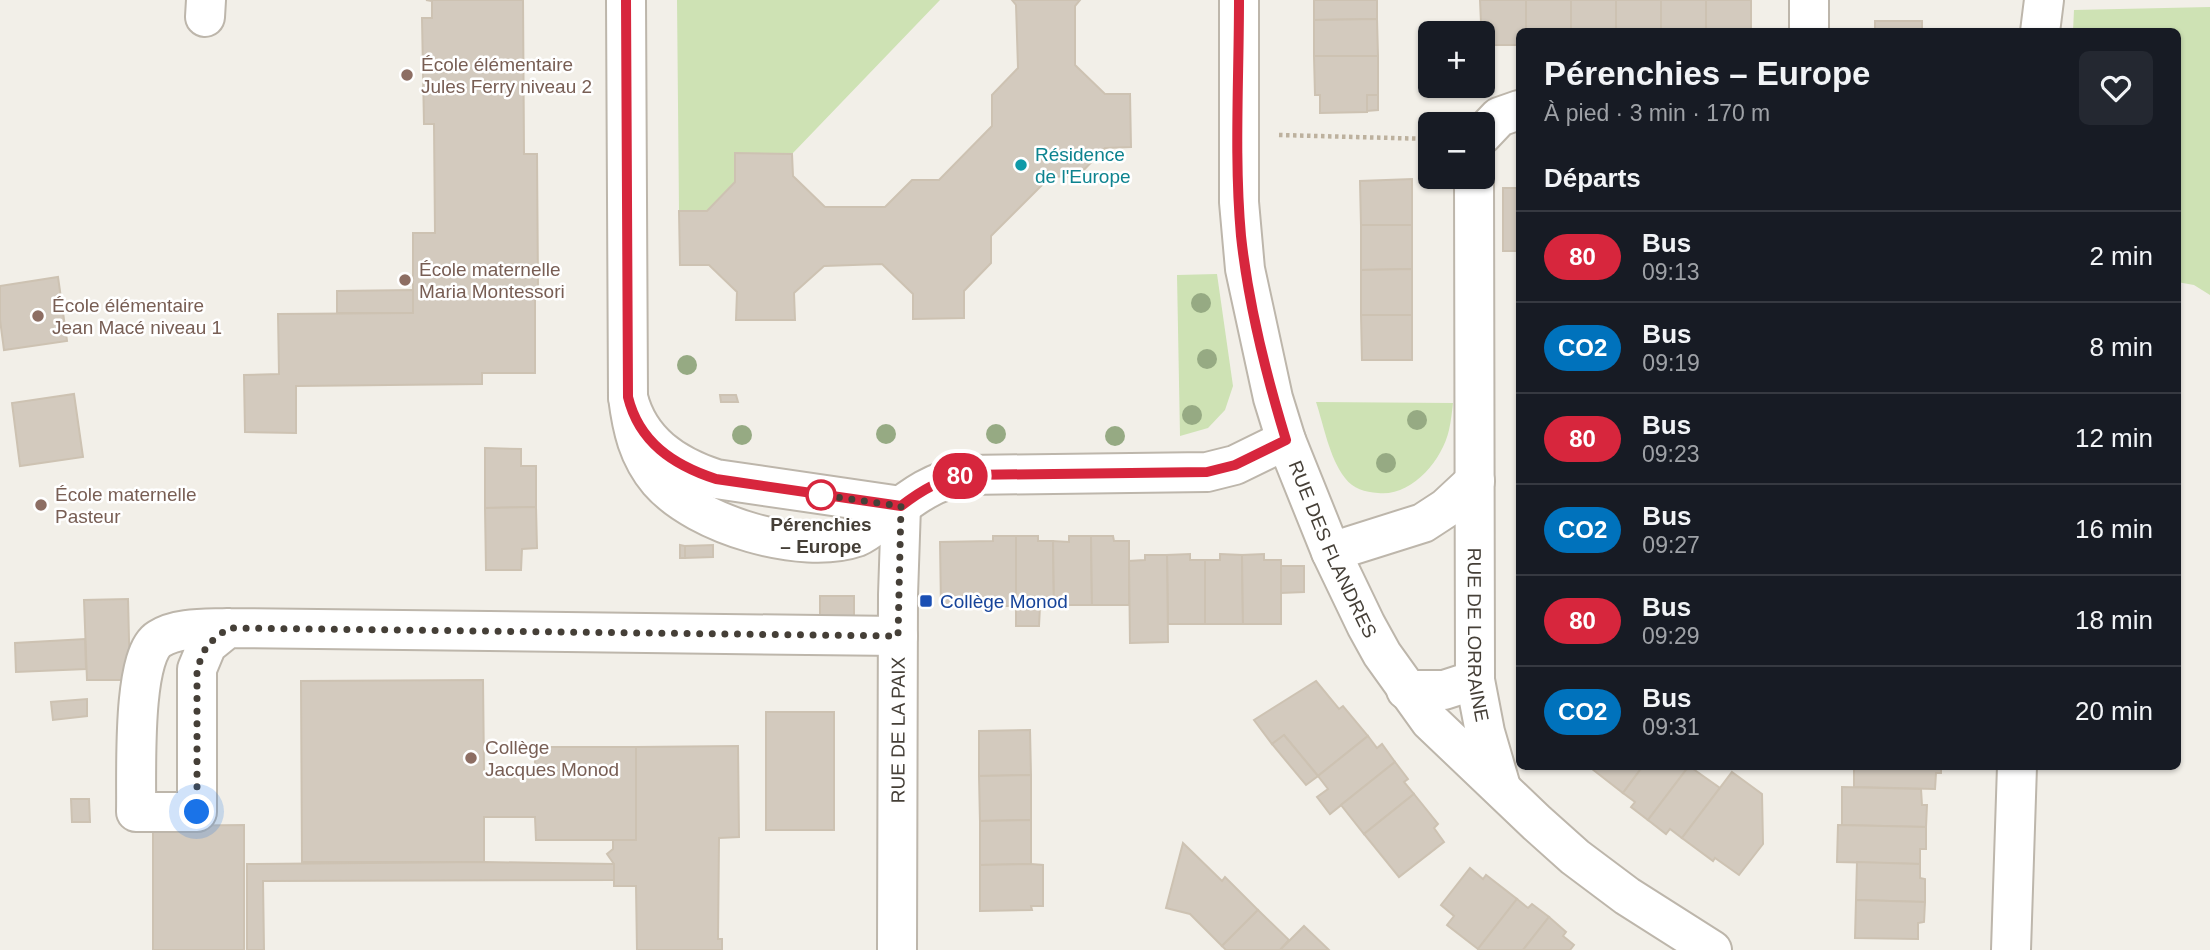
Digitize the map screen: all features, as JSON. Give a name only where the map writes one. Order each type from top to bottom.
[{"type":"street","points":[[626,0],[628,397],[636,421],[650,441],[672,460],[699,474],[729,481],[901,506],[926,488],[952,477],[1207,472],[1235,465],[1286,440]]},
{"type":"street","name":"RUE DES FLANDRES","points":[[1239,0],[1239,202],[1245,269],[1273,398],[1286,440],[1331,552],[1377,644],[1406,690],[1430,721],[1584,864],[1647,909],[1712,950]]},
{"type":"street","points":[[1809,0],[1809,28]]},
{"type":"street","points":[[2040,28],[2044,0]]},
{"type":"street","points":[[1495,121],[1516,111]]},
{"type":"street","name":"RUE DE LORRAINE","points":[[1474,189],[1475,680],[1485,732],[1501,787]]},
{"type":"street","points":[[1331,552],[1423,523],[1446,508],[1475,481]]},
{"type":"street","name":"RUE DE LA PAIX","points":[[897,950],[901,506]]},
{"type":"street","points":[[1423,523],[1452,533],[1475,553]]},
{"type":"street","points":[[228,628],[207,645],[197,668],[197,812],[136,812],[139,694],[145,658],[158,639],[185,631],[228,628],[898,636]]},
{"type":"street","points":[[1406,690],[1444,690],[1475,680]]},
{"type":"street","points":[[2008,944],[2017,770]]},
{"type":"path","points":[[1239,134],[1418,139]]},
{"type":"green space","points":[[677,0],[940,0],[792,154],[735,154],[735,182],[707,211],[679,211]]},
{"type":"green space","points":[[2210,7],[2210,295],[2194,285],[2181,283],[2181,28],[2073,28],[2074,10]]},
{"type":"green space","points":[[1217,274],[1233,386],[1225,410],[1208,428],[1180,436],[1177,275]]},
{"type":"green space","points":[[1316,402],[1453,403],[1445,442],[1432,465],[1413,483],[1402,489],[1378,493],[1352,485],[1339,470]]},
{"type":"building","points":[[426,0],[523,0],[524,154],[537,154],[538,288],[535,288],[535,373],[482,373],[482,384],[296,386],[296,433],[245,432],[244,375],[279,374],[278,314],[413,313],[413,233],[435,233],[434,124],[424,124],[422,18],[432,18],[432,1]]},
{"type":"building","name":"Résidence de l'Europe","points":[[1012,0],[1080,0],[1075,6],[1075,65],[1105,94],[1130,94],[1131,147],[1105,148],[1076,178],[1050,177],[991,236],[991,263],[964,291],[964,318],[913,319],[913,294],[882,264],[824,266],[794,293],[795,320],[736,320],[737,292],[709,265],[680,265],[679,211],[707,211],[735,182],[735,153],[792,154],[793,176],[825,207],[885,207],[912,180],[939,180],[992,126],[992,95],[1018,68],[1016,5]]},
{"type":"building","points":[[1314,0],[1377,0],[1377,19],[1314,20]]},
{"type":"building","points":[[1480,0],[1526,0],[1526,28],[1516,28],[1516,45],[1495,45],[1495,21],[1481,21]]},
{"type":"building","points":[[1526,0],[1571,0],[1571,28],[1526,28]]},
{"type":"building","points":[[1571,0],[1616,0],[1616,28],[1571,28]]},
{"type":"building","points":[[1616,0],[1661,0],[1661,28],[1616,28]]},
{"type":"building","points":[[1661,0],[1706,0],[1706,28],[1661,28]]},
{"type":"building","points":[[1706,0],[1751,0],[1751,28],[1706,28]]},
{"type":"building","points":[[1377,19],[1378,56],[1314,56],[1314,20]]},
{"type":"building","points":[[1875,21],[1922,21],[1922,28],[1875,28]]},
{"type":"building","points":[[1314,56],[1378,56],[1378,95],[1367,95],[1367,112],[1320,113],[1320,95],[1315,95]]},
{"type":"building","points":[[1367,95],[1378,95],[1378,110],[1367,111]]},
{"type":"building","points":[[1412,179],[1412,225],[1361,225],[1360,181]]},
{"type":"building","points":[[1503,188],[1516,188],[1516,251],[1503,251]]},
{"type":"building","points":[[1361,225],[1412,225],[1412,269],[1361,270]]},
{"type":"building","points":[[1412,269],[1412,315],[1361,315],[1361,270]]},
{"type":"building","points":[[58,277],[67,341],[4,350],[0,320],[0,286]]},
{"type":"building","points":[[413,290],[413,313],[337,313],[337,291]]},
{"type":"building","points":[[1361,315],[1412,315],[1412,360],[1362,360]]},
{"type":"building","points":[[74,394],[83,457],[20,466],[12,403]]},
{"type":"building","points":[[720,395],[736,395],[738,402],[721,402]]},
{"type":"building","points":[[485,448],[521,449],[521,466],[536,466],[536,507],[485,508]]},
{"type":"building","points":[[536,507],[537,548],[522,549],[521,570],[486,570],[485,508]]},
{"type":"building","points":[[993,536],[1016,536],[1016,606],[941,606],[940,542],[993,541]]},
{"type":"building","points":[[1016,536],[1038,536],[1038,541],[1053,541],[1054,605],[1040,606],[1039,626],[1016,626]]},
{"type":"building","points":[[1069,536],[1091,536],[1092,605],[1054,605],[1053,541],[1069,542]]},
{"type":"building","points":[[1091,536],[1113,536],[1114,541],[1129,541],[1129,605],[1092,605]]},
{"type":"building","points":[[680,545],[685,546],[685,558],[680,558]]},
{"type":"building","points":[[713,545],[713,557],[685,558],[685,546]]},
{"type":"building","points":[[1190,554],[1190,560],[1205,560],[1205,624],[1168,624],[1167,555]]},
{"type":"building","points":[[1220,554],[1242,555],[1243,624],[1205,624],[1205,560],[1220,560]]},
{"type":"building","points":[[1264,554],[1264,560],[1281,560],[1281,624],[1243,624],[1242,555]]},
{"type":"building","points":[[1145,555],[1167,555],[1168,642],[1130,643],[1129,561],[1145,560]]},
{"type":"building","points":[[1281,566],[1304,566],[1304,592],[1281,593]]},
{"type":"building","points":[[820,596],[854,596],[854,620],[820,620]]},
{"type":"building","points":[[128,599],[130,680],[87,680],[84,600]]},
{"type":"building","points":[[85,639],[86,669],[16,672],[15,643]]},
{"type":"building","points":[[483,680],[484,771],[535,771],[535,747],[636,747],[636,840],[536,840],[535,817],[484,817],[484,862],[302,862],[301,681]]},
{"type":"building","points":[[1316,681],[1339,709],[1343,706],[1368,736],[1318,776],[1284,735],[1272,744],[1254,720]]},
{"type":"building","points":[[87,699],[87,716],[53,720],[51,702]]},
{"type":"building","points":[[766,712],[834,712],[834,830],[766,830]]},
{"type":"building","points":[[1030,730],[1031,775],[979,776],[979,731]]},
{"type":"building","points":[[1284,735],[1318,776],[1306,785],[1272,744]]},
{"type":"building","points":[[1368,736],[1377,748],[1382,744],[1395,762],[1330,814],[1317,797],[1328,789],[1318,776]]},
{"type":"building","points":[[738,746],[739,837],[719,838],[718,939],[722,939],[722,950],[637,950],[636,886],[614,886],[614,864],[607,854],[613,849],[613,840],[636,840],[636,747]]},
{"type":"building","points":[[1395,762],[1408,779],[1404,782],[1414,794],[1364,834],[1341,805]]},
{"type":"building","points":[[1593,770],[1640,770],[1623,793]]},
{"type":"building","points":[[1640,770],[1686,770],[1648,820],[1631,807],[1635,802],[1623,793]]},
{"type":"building","points":[[1686,770],[1695,770],[1720,788],[1682,838],[1670,829],[1666,834],[1648,820]]},
{"type":"building","points":[[1854,770],[1941,770],[1941,773],[1936,773],[1935,789],[1854,787]]},
{"type":"building","points":[[1732,772],[1762,794],[1763,844],[1739,875],[1715,858],[1713,861],[1682,838]]},
{"type":"building","points":[[1031,775],[1031,820],[980,821],[979,776]]},
{"type":"building","points":[[1842,787],[1921,789],[1922,805],[1927,805],[1926,827],[1842,825]]},
{"type":"building","points":[[1414,794],[1438,824],[1434,828],[1444,842],[1399,877],[1364,834]]},
{"type":"building","points":[[71,799],[89,799],[90,822],[72,822]]},
{"type":"building","points":[[1031,820],[1031,864],[980,865],[980,821]]},
{"type":"building","points":[[244,825],[244,950],[153,950],[153,826]]},
{"type":"building","points":[[1838,825],[1926,827],[1926,849],[1920,849],[1920,864],[1837,862]]},
{"type":"building","points":[[1183,843],[1222,881],[1225,877],[1258,910],[1222,946],[1190,914],[1166,908]]},
{"type":"building","points":[[1857,862],[1920,864],[1920,878],[1925,879],[1925,902],[1856,900]]},
{"type":"building","points":[[247,864],[614,864],[614,880],[263,881],[264,950],[247,950]]},
{"type":"building","points":[[980,865],[1043,865],[1043,906],[1031,906],[1032,910],[980,911]]},
{"type":"building","points":[[1470,868],[1483,879],[1486,875],[1517,899],[1478,949],[1447,925],[1454,916],[1441,905]]},
{"type":"building","points":[[1517,899],[1528,908],[1532,904],[1549,917],[1523,950],[1479,950],[1478,949]]},
{"type":"building","points":[[1856,900],[1925,902],[1924,922],[1918,923],[1918,939],[1855,938]]},
{"type":"building","points":[[1258,910],[1289,940],[1280,950],[1226,950],[1222,946]]},
{"type":"building","points":[[1549,917],[1566,932],[1563,936],[1574,945],[1570,950],[1523,950]]},
{"type":"building","points":[[1304,926],[1329,950],[1280,950]]},
{"type":"bus line","name":"80","points":[[626,0],[628,397],[636,421],[642,432],[660,451],[699,474],[716,479],[901,506],[926,488],[952,477],[1207,472],[1235,465],[1286,440],[1273,398],[1245,269],[1241,236],[1239,0]]},
{"type":"place","name":"École élémentaire Jules Ferry niveau 2","points":[[407,75]]},
{"type":"place","name":"Résidence de l'Europe","points":[[1021,165]]},
{"type":"place","name":"École maternelle Maria Montessori","points":[[405,280]]},
{"type":"place","name":"École élémentaire Jean Macé niveau 1","points":[[38,316]]},
{"type":"place","name":"Pérenchies – Europe","points":[[821,495]]},
{"type":"place","name":"École maternelle Pasteur","points":[[41,505]]},
{"type":"place","name":"Collège Monod","points":[[926,601]]},
{"type":"place","name":"Collège Jacques Monod","points":[[471,758]]},
{"type":"route","points":[[197,812],[197,668],[207,645],[228,628],[898,636],[901,506],[821,495]]}]
